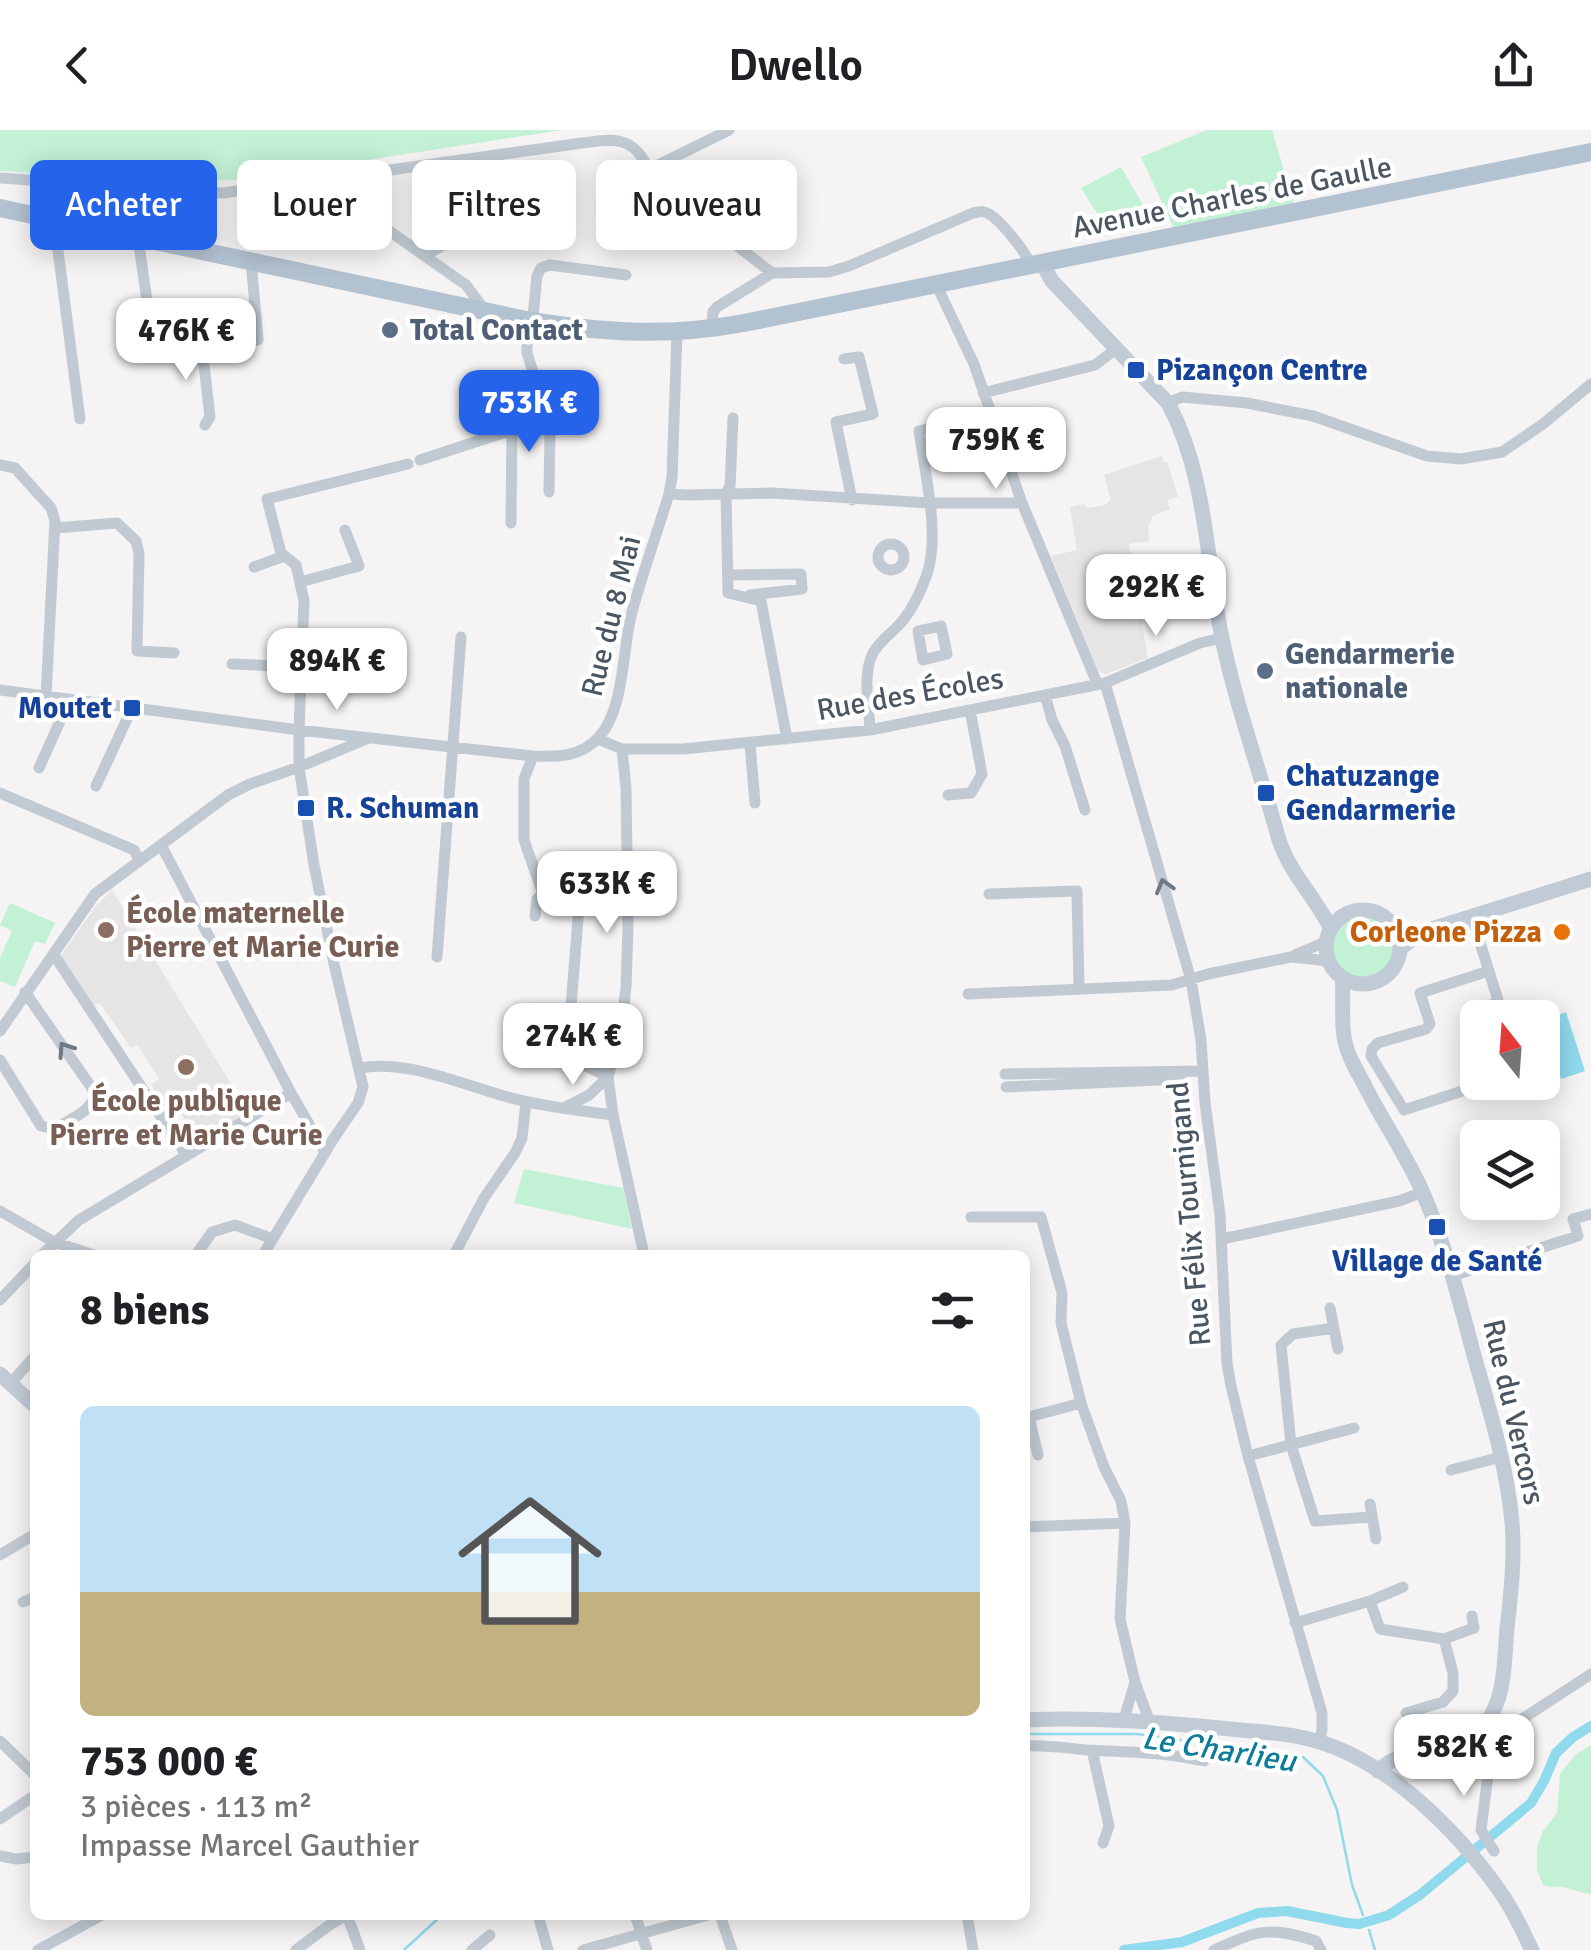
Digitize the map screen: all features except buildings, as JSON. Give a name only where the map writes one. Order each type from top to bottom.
[{"type":"main road","name":"Avenue Charles de Gaulle","points":[[196,250],[532,321],[591,330],[677,332],[712,329],[1591,152]]},
{"type":"main road","name":"Avenue Charles de Gaulle","points":[[0,208],[30,215]]},
{"type":"street","points":[[668,160],[729,130]]},
{"type":"street","points":[[392,170],[620,140],[644,160]]},
{"type":"street","points":[[0,178],[237,190]]},
{"type":"street","points":[[712,329],[713,312],[718,306],[772,273],[829,272],[982,211],[991,215],[1168,403],[1179,423],[1199,487],[1222,638],[1283,852],[1308,890],[1329,935],[1329,961],[1342,977],[1364,984],[1389,973],[1400,949],[1388,919],[1373,911],[1356,911],[1348,913],[1329,935],[1291,957]]},
{"type":"street","points":[[392,233],[474,294],[480,311]]},
{"type":"street","points":[[58,250],[80,418]]},
{"type":"street","points":[[140,250],[152,336]]},
{"type":"street","points":[[426,256],[436,250]]},
{"type":"street","points":[[742,250],[772,273]]},
{"type":"street","points":[[202,347],[258,340],[253,262]]},
{"type":"street","points":[[548,492],[550,432],[527,352],[537,276],[550,264],[626,275]]},
{"type":"street","name":"Rue Félix Tournigand","points":[[936,284],[974,364],[1022,503],[1101,683],[1191,980],[1222,1240],[1226,1362],[1248,1456],[1322,1713],[1319,1742]]},
{"type":"street","points":[[192,330],[202,347],[210,416],[205,425]]},
{"type":"street","name":"Rue du 8 Mai","points":[[0,690],[533,756],[562,757],[581,750],[598,738],[614,714],[631,615],[669,494],[677,332]]},
{"type":"street","points":[[983,393],[1094,366],[1116,348]]},
{"type":"street","points":[[844,359],[859,356],[872,414],[836,422],[852,500]]},
{"type":"street","points":[[1168,403],[1182,397],[1297,412],[1427,456],[1460,459],[1502,452],[1591,384]]},
{"type":"street","points":[[267,1250],[358,1102],[363,1087],[314,866],[300,767],[304,602],[296,565],[281,553],[267,499],[414,462],[547,416]]},
{"type":"street","points":[[733,418],[730,486],[726,492],[728,593],[761,601],[787,740]]},
{"type":"street","points":[[511,523],[512,430]]},
{"type":"street","points":[[870,730],[867,682],[871,655],[904,620],[927,575],[930,503],[922,451]]},
{"type":"street","points":[[0,465],[15,468],[50,508],[55,528],[46,696]]},
{"type":"street","points":[[669,494],[772,493],[852,500],[1022,503]]},
{"type":"street","points":[[55,528],[117,523],[136,541],[137,652],[174,653]]},
{"type":"street","points":[[300,582],[359,566],[345,530]]},
{"type":"street","points":[[254,567],[284,556]]},
{"type":"street","points":[[904,557],[930,557]]},
{"type":"street","points":[[728,575],[801,574],[802,589],[739,596]]},
{"type":"street","points":[[904,620],[918,631]]},
{"type":"street","points":[[437,957],[460,637]]},
{"type":"street","name":"Rue des Écoles","points":[[598,738],[622,748],[683,750],[870,730],[1101,683],[1222,638]]},
{"type":"street","points":[[232,664],[362,664],[362,653]]},
{"type":"street","points":[[1045,695],[1084,810]]},
{"type":"street","points":[[38,768],[70,700]]},
{"type":"street","points":[[96,786],[132,708]]},
{"type":"street","points":[[948,795],[971,793],[982,774],[970,710]]},
{"type":"street","points":[[0,1031],[94,894],[228,795],[373,737]]},
{"type":"street","points":[[750,744],[756,803]]},
{"type":"street","points":[[622,748],[628,927],[626,987],[621,1032],[608,1077],[643,1250]]},
{"type":"street","points":[[533,756],[524,778],[524,840],[543,894]]},
{"type":"street","points":[[0,793],[134,850],[139,860]]},
{"type":"street","points":[[160,845],[290,1093],[326,1152]]},
{"type":"street","points":[[1400,949],[1434,928],[1591,879]]},
{"type":"street","points":[[1308,890],[1348,913]]},
{"type":"street","points":[[988,894],[1077,891],[1079,988]]},
{"type":"street","points":[[535,916],[537,899],[543,894],[571,895],[579,907],[568,1056]]},
{"type":"street","points":[[1472,917],[1498,1000]]},
{"type":"street","points":[[1394,926],[1434,928]]},
{"type":"street","points":[[54,955],[187,1156]]},
{"type":"street","points":[[968,994],[1172,985],[1291,957],[1329,961]]},
{"type":"street","points":[[1460,1092],[1404,1110],[1371,1056],[1372,1049],[1378,1043],[1426,1029],[1430,1024],[1420,993],[1488,971]]},
{"type":"street","name":"Rue du Vercors","points":[[1342,977],[1348,1052],[1423,1192],[1452,1276],[1501,1457],[1512,1522],[1513,1566],[1501,1685],[1486,1723]]},
{"type":"street","points":[[1343,1020],[1352,997],[1364,984]]},
{"type":"street","points":[[0,1060],[41,1126],[54,1129],[91,1107],[95,1099],[96,1094],[26,992]]},
{"type":"street","points":[[529,1047],[547,1062],[568,1056],[608,1077]]},
{"type":"street","points":[[360,1068],[378,1064],[397,1067],[526,1102],[614,1116]]},
{"type":"street","points":[[1005,1081],[1203,1074]]},
{"type":"street","points":[[564,1108],[608,1077]]},
{"type":"street","points":[[1368,1093],[1386,1082]]},
{"type":"street","points":[[47,1250],[79,1220],[290,1093]]},
{"type":"street","points":[[457,1250],[484,1198],[515,1153],[522,1138],[526,1102]]},
{"type":"street","points":[[1222,1240],[1423,1192]]},
{"type":"street","points":[[0,1211],[54,1242],[79,1250]]},
{"type":"street","points":[[1452,1276],[1578,1236],[1573,1219],[1591,1214]]},
{"type":"street","points":[[971,1218],[1041,1218],[1062,1294],[1062,1322],[1081,1403],[1104,1468],[1121,1500],[1125,1523],[1120,1619],[1134,1682],[1149,1720]]},
{"type":"street","points":[[199,1250],[212,1232],[235,1224],[273,1239]]},
{"type":"street","points":[[0,1300],[30,1267]]},
{"type":"street","points":[[1330,1308],[1338,1349]]},
{"type":"street","points":[[1334,1328],[1292,1334],[1282,1345],[1291,1446],[1315,1521],[1371,1511],[1376,1539]]},
{"type":"street","points":[[30,1360],[6,1378],[30,1401]]},
{"type":"street","points":[[1030,1417],[1081,1403]]},
{"type":"street","points":[[1030,1421],[1038,1455]]},
{"type":"street","points":[[1248,1456],[1354,1428]]},
{"type":"street","points":[[1451,1470],[1501,1457]]},
{"type":"street","points":[[1030,1527],[1125,1523]]},
{"type":"street","points":[[0,1555],[30,1537]]},
{"type":"street","points":[[1295,1623],[1404,1587]]},
{"type":"street","points":[[1370,1601],[1380,1628],[1444,1639],[1474,1628],[1472,1616]]},
{"type":"street","points":[[1406,1713],[1443,1702],[1453,1691],[1453,1673],[1444,1639]]},
{"type":"street","points":[[1486,1723],[1504,1725],[1519,1721],[1591,1674]]},
{"type":"street","points":[[1124,1719],[1134,1682]]},
{"type":"street","points":[[1030,1744],[1059,1733],[1124,1719],[1319,1742],[1378,1771],[1442,1822],[1498,1889],[1532,1950]]},
{"type":"street","points":[[1030,1722],[1092,1750],[1204,1760]]},
{"type":"street","points":[[1378,1771],[1392,1759],[1471,1738],[1486,1723]]},
{"type":"street","points":[[1486,1723],[1492,1733],[1492,1744],[1481,1830],[1494,1851]]},
{"type":"street","points":[[0,1741],[30,1769]]},
{"type":"street","points":[[1092,1750],[1109,1826],[1103,1843]]},
{"type":"street","points":[[1396,1784],[1410,1758],[1419,1751]]},
{"type":"street","points":[[0,1820],[30,1799]]},
{"type":"street","points":[[0,1856],[30,1858]]},
{"type":"street","points":[[38,1950],[93,1920]]},
{"type":"street","points":[[296,1950],[338,1920]]},
{"type":"street","points":[[349,1920],[360,1950]]},
{"type":"street","points":[[539,1920],[548,1950]]},
{"type":"street","points":[[636,1920],[647,1950]]},
{"type":"street","points":[[583,1950],[690,1920]]},
{"type":"street","points":[[722,1920],[732,1950]]},
{"type":"street","points":[[968,1920],[973,1950]]},
{"type":"street","points":[[1214,1950],[1251,1933],[1286,1932],[1316,1941],[1321,1950]]},
{"type":"street","points":[[472,1950],[490,1936]]},
{"type":"shaded area","points":[[1162,456],[1178,497],[1167,500],[1170,509],[1153,516],[1148,527],[1149,541],[1129,544],[1148,658],[1106,674],[1098,671],[1051,556],[1077,550],[1070,507],[1105,505],[1111,500],[1104,475]]},
{"type":"shaded area","name":"École publique Pierre et Marie Curie","points":[[112,890],[249,1113],[193,1146],[180,1132],[188,1125],[180,1112],[171,1117],[151,1085],[159,1079],[138,1045],[131,1048],[100,1003],[92,1006],[60,957],[95,907]]},
{"type":"green space","points":[[0,130],[562,130],[368,160],[237,160],[237,180],[217,180],[217,160],[30,160],[30,173],[0,171]]},
{"type":"green space","points":[[1207,130],[1272,130],[1294,204],[1174,229],[1141,157]]},
{"type":"green space","points":[[1121,167],[1143,205],[1102,221],[1081,188]]},
{"type":"green space","points":[[10,903],[55,923],[45,944],[35,941],[15,987],[0,981],[0,958],[12,931],[0,925]]},
{"type":"green space","points":[[1363,917],[1384,926],[1393,947],[1384,968],[1363,977],[1342,968],[1333,947],[1342,926]]},
{"type":"green space","points":[[524,1169],[623,1188],[632,1229],[514,1203]]},
{"type":"green space","points":[[1591,1745],[1591,1894],[1543,1885],[1537,1870],[1537,1847],[1557,1813],[1560,1774],[1576,1754]]},
{"type":"water","points":[[1566,1012],[1585,1071],[1561,1079],[1560,1076],[1560,1014]]},
{"type":"waterway","points":[[1124,1950],[1182,1942],[1258,1913],[1287,1911],[1359,1924],[1389,1915],[1421,1894],[1531,1803],[1556,1753],[1591,1726]]},
{"type":"waterway","name":"Le Charlieu","points":[[1030,1734],[1137,1734],[1303,1757],[1323,1776],[1337,1810],[1352,1885],[1363,1915]]},
{"type":"waterway","name":"Le Charlieu","points":[[404,1950],[437,1920]]},
{"type":"waterway","name":"Le Charlieu","points":[[1369,1930],[1375,1950]]},
{"type":"place","name":"Total Contact","points":[[390,330]]},
{"type":"place","name":"Pizançon Centre","points":[[1136,370]]},
{"type":"place","name":"Gendarmerie nationale","points":[[1265,671]]},
{"type":"place","name":"Moutet","points":[[132,708]]},
{"type":"place","name":"Chatuzange Gendarmerie","points":[[1266,793]]},
{"type":"place","name":"R. Schuman","points":[[306,808]]},
{"type":"place","name":"École maternelle Pierre et Marie Curie","points":[[106,930]]},
{"type":"place","name":"Corleone Pizza","points":[[1562,932]]},
{"type":"place","name":"École publique Pierre et Marie Curie","points":[[186,1067]]},
{"type":"place","name":"Village de Santé","points":[[1437,1227]]}]
